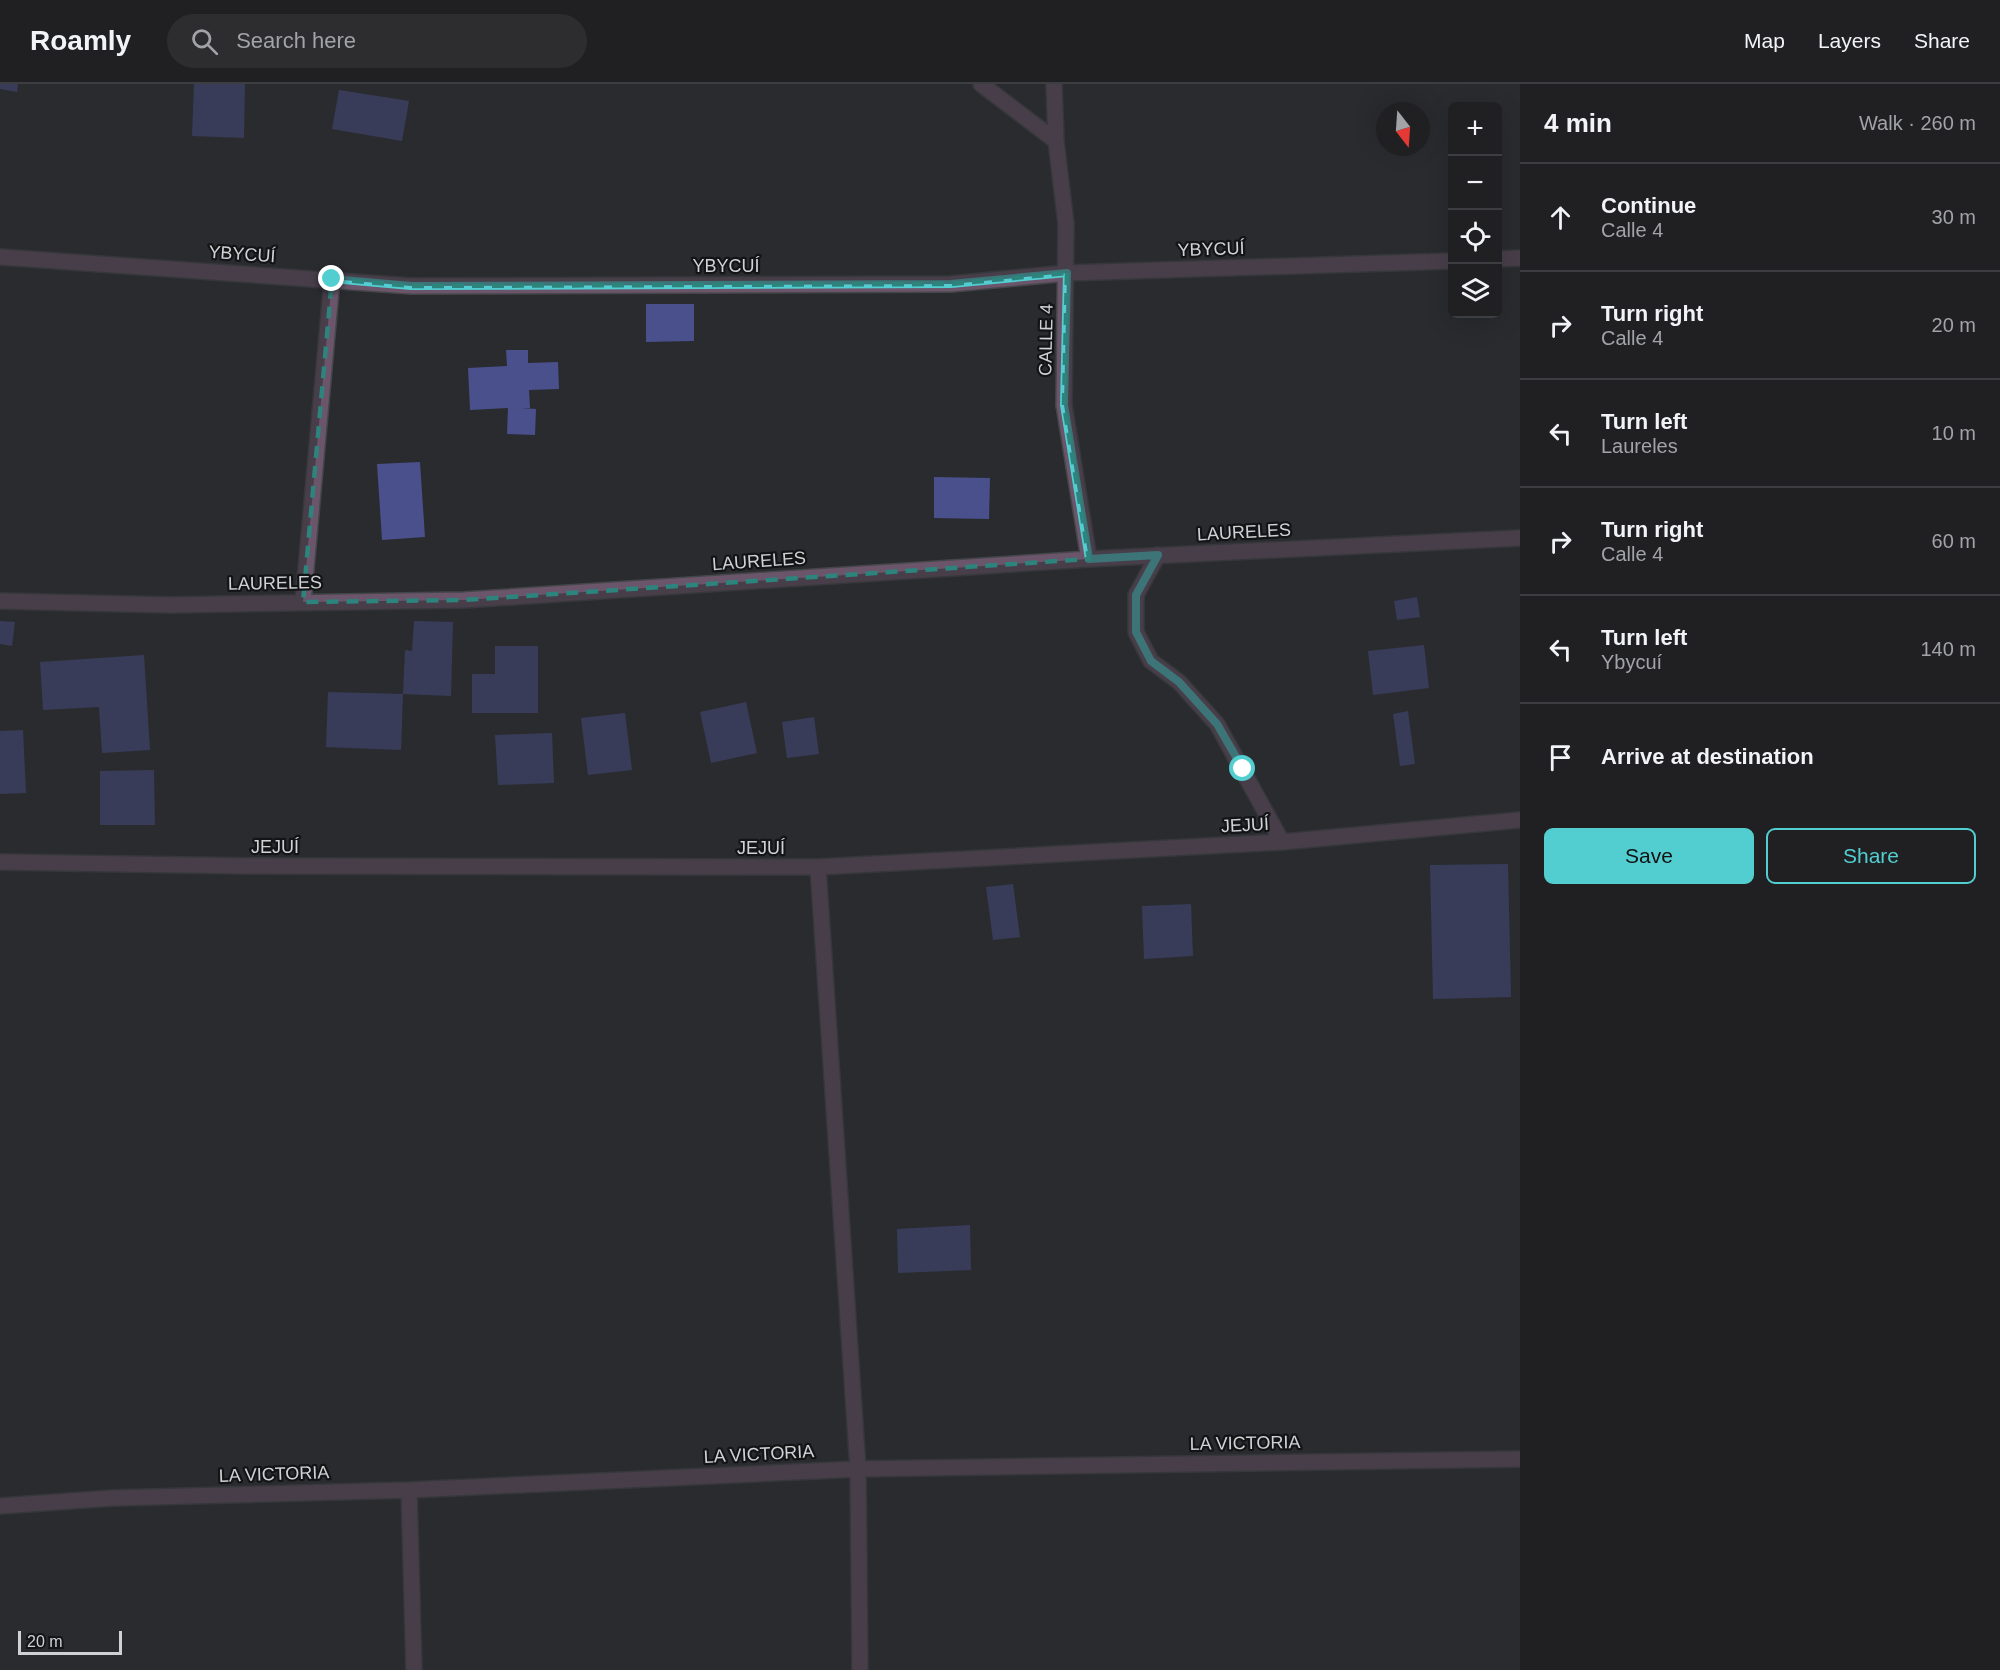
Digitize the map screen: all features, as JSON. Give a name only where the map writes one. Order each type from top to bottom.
[{"type":"street","points":[[981,84],[1056,141]]},
{"type":"street","name":"CALLE 4","points":[[1054,84],[1056,141],[1066,225],[1064,405],[1089,559]]},
{"type":"street","name":"YBYCUÍ","points":[[0,257],[411,286],[951,284],[1067,273],[1448,261]]},
{"type":"street","points":[[1502,259],[1520,258]]},
{"type":"street","points":[[303,602],[332,279]]},
{"type":"street","name":"LAURELES","points":[[0,601],[170,605],[464,600],[1089,559],[1520,538]]},
{"type":"street","points":[[1158,555],[1136,595],[1136,632],[1151,661],[1179,682],[1217,724],[1282,842]]},
{"type":"street","name":"JEJUÍ","points":[[0,862],[250,866],[818,867],[1282,842],[1520,820]]},
{"type":"street","points":[[818,867],[858,1469],[860,1670]]},
{"type":"street","name":"LA VICTORIA","points":[[0,1506],[113,1498],[409,1490],[858,1469],[1520,1459]]},
{"type":"street","points":[[409,1490],[414,1670]]},
{"type":"highlighted area","points":[[1067,273],[1064,405],[1089,559],[464,600],[303,602],[332,279],[411,286],[951,284]]},
{"type":"building","points":[[0,84],[18,84],[17,92],[0,89]]},
{"type":"building","points":[[194,84],[245,84],[244,138],[192,136]]},
{"type":"building","points":[[339,90],[409,101],[402,141],[332,129]]},
{"type":"building","points":[[646,304],[694,304],[694,341],[646,342]]},
{"type":"building","points":[[506,350],[528,350],[528,363],[558,362],[559,389],[529,390],[530,408],[522,408],[536,409],[535,435],[507,434],[508,408],[470,410],[468,368],[507,366]]},
{"type":"building","points":[[420,462],[425,537],[382,540],[377,464]]},
{"type":"building","points":[[934,477],[990,478],[989,519],[934,518]]},
{"type":"building","points":[[1417,597],[1420,617],[1397,620],[1394,601]]},
{"type":"building","points":[[0,621],[15,622],[12,646],[0,644]]},
{"type":"building","points":[[414,621],[453,622],[451,696],[403,694],[405,650],[412,651]]},
{"type":"building","points":[[1424,645],[1429,688],[1373,695],[1368,651]]},
{"type":"building","points":[[495,646],[538,646],[538,713],[472,713],[472,674],[495,674]]},
{"type":"building","points":[[144,655],[150,750],[102,753],[99,707],[43,710],[40,662]]},
{"type":"building","points":[[328,692],[403,694],[401,750],[326,747]]},
{"type":"building","points":[[746,702],[757,753],[711,763],[700,712]]},
{"type":"building","points":[[1408,711],[1415,764],[1400,766],[1393,714]]},
{"type":"building","points":[[625,713],[632,770],[588,775],[581,718]]},
{"type":"building","points":[[814,717],[819,754],[787,758],[782,722]]},
{"type":"building","points":[[23,730],[26,793],[0,794],[0,731]]},
{"type":"building","points":[[552,733],[554,783],[498,785],[495,735]]},
{"type":"building","points":[[154,770],[155,825],[100,825],[100,771]]},
{"type":"building","points":[[1508,864],[1511,997],[1433,999],[1430,865]]},
{"type":"building","points":[[1013,884],[1020,937],[993,940],[986,887]]},
{"type":"building","points":[[1191,904],[1193,956],[1144,959],[1142,906]]},
{"type":"building","points":[[970,1225],[971,1270],[898,1273],[897,1229]]},
{"type":"route","points":[[332,279],[411,286],[951,284],[1067,273],[1064,405],[1089,559],[1158,555],[1136,595],[1136,632],[1151,661],[1179,682],[1217,724],[1243,769]]}]
